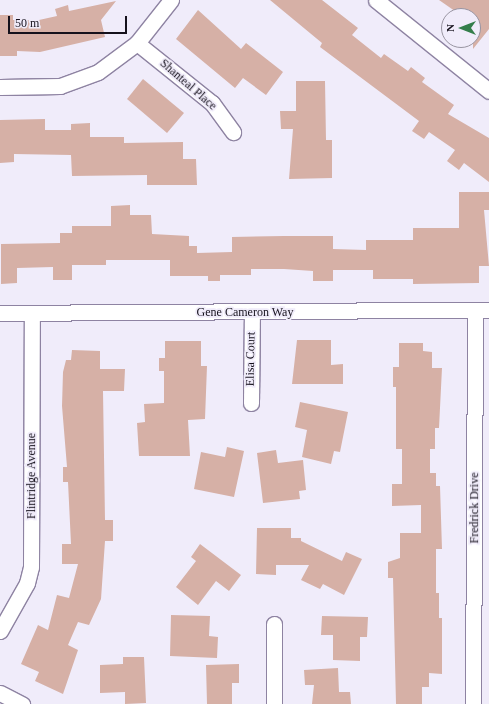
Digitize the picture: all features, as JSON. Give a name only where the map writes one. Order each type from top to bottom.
[{"type":"street","points":[[0,87],[60,86],[80,81],[109,65],[137,43],[171,0]]},
{"type":"street","points":[[376,0],[489,90]]},
{"type":"street","name":"Shanteal Place","points":[[137,43],[212,103],[233,132]]},
{"type":"street","name":"Gene Cameron Way","points":[[0,313],[252,314],[482,311]]},
{"type":"street","name":"Fredrick Drive","points":[[473,704],[482,311]]},
{"type":"street","name":"Flintridge Avenue","points":[[0,630],[27,583],[31,567],[32,313]]},
{"type":"street","name":"Elisa Court","points":[[251,403],[252,314]]},
{"type":"street","points":[[274,624],[274,704]]},
{"type":"street","points":[[0,693],[22,704]]},
{"type":"building","points":[[270,0],[322,0],[358,28],[352,35],[381,58],[384,54],[408,71],[411,67],[425,78],[422,82],[454,105],[448,114],[489,138],[489,182],[464,163],[459,170],[447,161],[455,150],[429,132],[424,139],[412,131],[419,121],[320,47],[322,43]]},
{"type":"building","points":[[439,0],[489,0],[489,29],[481,39],[481,8],[450,8]]},
{"type":"building","points":[[116,1],[101,20],[105,37],[40,52],[17,51],[17,56],[0,56],[0,15],[13,15],[13,20],[39,20],[57,16],[55,9],[68,5],[69,11]]},
{"type":"building","points":[[198,10],[241,49],[246,43],[283,72],[266,95],[243,78],[235,88],[176,39]]},
{"type":"building","points":[[143,79],[184,113],[167,133],[127,99]]},
{"type":"building","points":[[296,81],[325,81],[326,140],[332,140],[332,178],[289,179],[293,129],[281,129],[280,111],[296,111]]},
{"type":"building","points":[[45,119],[45,130],[71,130],[71,124],[90,123],[90,137],[124,137],[124,143],[183,142],[183,159],[196,159],[197,185],[147,185],[147,175],[72,176],[71,155],[14,154],[14,162],[0,163],[0,120]]},
{"type":"building","points":[[459,192],[489,192],[489,210],[484,210],[489,266],[479,266],[479,283],[413,284],[413,279],[373,279],[373,270],[333,270],[333,281],[313,281],[313,271],[284,269],[251,269],[251,275],[220,275],[220,281],[208,281],[208,276],[170,276],[170,260],[106,260],[106,265],[72,265],[72,280],[53,280],[53,267],[17,268],[17,283],[1,284],[1,244],[60,243],[60,233],[72,233],[72,226],[111,226],[111,206],[130,205],[130,215],[151,215],[152,234],[189,236],[189,246],[197,246],[197,253],[232,252],[232,237],[284,236],[333,236],[333,249],[366,250],[366,240],[413,240],[413,228],[459,228]]},
{"type":"building","points":[[297,340],[331,340],[331,365],[343,364],[343,384],[292,384]]},
{"type":"building","points":[[165,341],[201,341],[201,366],[207,366],[205,419],[188,420],[190,456],[139,456],[137,423],[145,422],[144,404],[164,403],[164,371],[159,371],[159,358],[165,358]]},
{"type":"building","points":[[399,343],[423,343],[423,351],[432,352],[432,368],[442,368],[439,428],[435,428],[435,449],[430,449],[430,473],[436,473],[436,486],[440,486],[442,549],[436,549],[436,593],[439,593],[439,618],[442,618],[442,674],[429,673],[429,687],[422,687],[422,704],[396,704],[393,578],[388,578],[388,562],[400,558],[400,533],[421,533],[421,505],[392,506],[392,484],[402,484],[402,449],[396,449],[396,387],[393,387],[393,367],[399,367]]},
{"type":"building","points":[[72,350],[100,351],[100,369],[125,369],[124,391],[103,391],[105,520],[113,520],[113,541],[105,541],[101,599],[89,625],[78,622],[68,645],[78,650],[63,694],[35,681],[39,672],[21,664],[38,625],[48,630],[57,595],[69,598],[78,564],[62,564],[62,544],[71,544],[68,482],[63,482],[63,467],[67,467],[62,406],[63,372],[66,360],[71,360]]},
{"type":"building","points":[[300,402],[348,412],[340,452],[334,451],[331,464],[302,457],[307,430],[295,427]]},
{"type":"building","points":[[227,447],[244,451],[234,497],[194,489],[201,452],[225,457]]},
{"type":"building","points":[[276,450],[278,463],[303,460],[306,490],[299,491],[300,499],[263,503],[257,453]]},
{"type":"building","points":[[257,528],[291,528],[291,538],[301,538],[301,541],[342,561],[346,552],[362,559],[344,595],[323,584],[320,589],[301,580],[309,565],[276,565],[276,575],[256,574]]},
{"type":"building","points":[[200,544],[241,575],[229,591],[216,581],[198,605],[176,587],[196,561],[191,557]]},
{"type":"building","points":[[171,615],[210,616],[209,636],[218,637],[217,658],[170,656]]},
{"type":"building","points":[[322,616],[368,617],[367,637],[360,637],[360,661],[333,660],[333,635],[321,635]]},
{"type":"building","points":[[123,657],[144,657],[146,703],[125,704],[125,692],[100,693],[100,665],[123,664]]},
{"type":"building","points":[[239,664],[239,683],[232,683],[232,704],[207,704],[206,665]]},
{"type":"building","points":[[338,668],[339,692],[350,692],[351,704],[312,704],[314,685],[305,685],[304,670]]}]
